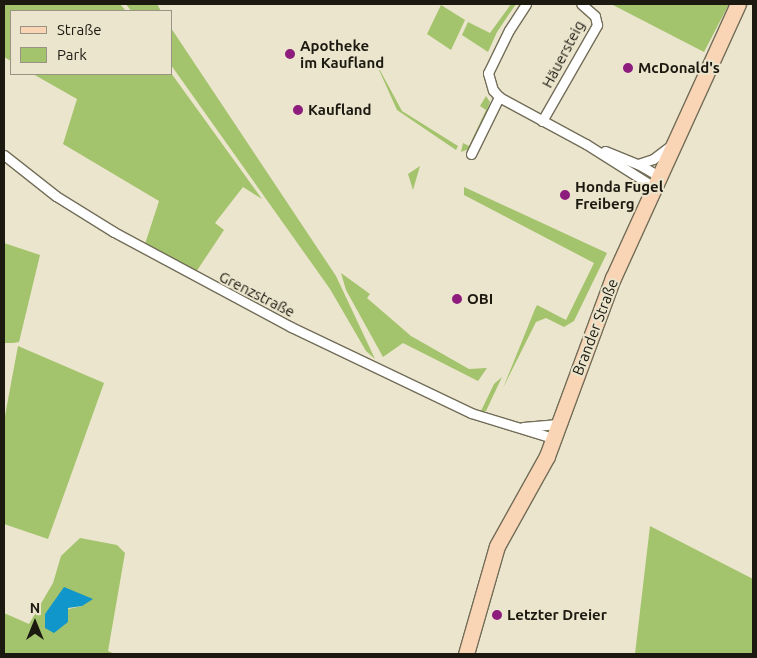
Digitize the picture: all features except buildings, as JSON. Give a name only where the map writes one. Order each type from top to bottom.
[{"type":"main road","name":"Brander Straße","points":[[466,654],[497,546],[556,431],[613,278],[738,4]]},
{"type":"street","points":[[526,4],[509,30],[488,73],[489,82],[499,97],[656,181]]},
{"type":"street","name":"Häuersteig","points":[[542,121],[597,25],[595,16],[581,4]]},
{"type":"street","points":[[471,154],[499,97]]},
{"type":"street","points":[[638,164],[653,159],[674,142]]},
{"type":"street","points":[[586,144],[638,164],[656,181]]},
{"type":"street","name":"Grenzstraße","points":[[4,155],[56,196],[196,278],[400,381],[488,420],[513,427],[556,431]]},
{"type":"street","name":"Grenzstraße","points":[[513,427],[556,431]]},
{"type":"green space","points":[[4,4],[120,4],[125,10],[10,10],[10,60],[4,57]]},
{"type":"green space","points":[[126,4],[157,4],[160,10],[130,10]]},
{"type":"green space","points":[[511,4],[516,4],[497,32],[488,52],[462,35],[468,22],[490,33]]},
{"type":"green space","points":[[611,4],[729,4],[704,52]]},
{"type":"green space","points":[[441,5],[465,20],[451,50],[427,34]]},
{"type":"green space","points":[[172,30],[336,276],[375,359],[366,351],[330,289],[172,66]]},
{"type":"green space","points":[[375,61],[402,111],[458,146],[456,150],[397,110]]},
{"type":"green space","points":[[172,74],[262,199],[243,187],[215,223],[224,230],[196,272],[145,244],[159,201],[63,144],[77,99],[35,75]]},
{"type":"green space","points":[[486,96],[490,102],[484,118],[469,149],[461,152],[463,143],[469,146],[486,110],[480,106]]},
{"type":"green space","points":[[420,166],[413,190],[408,174]]},
{"type":"green space","points":[[464,187],[607,253],[574,321],[564,327],[546,318],[536,322],[503,388],[537,305],[566,320],[594,263],[464,195]]},
{"type":"green space","points":[[4,243],[40,255],[19,342],[13,343],[4,343]]},
{"type":"green space","points":[[341,273],[370,294],[367,298],[411,336],[469,369],[487,368],[478,381],[403,343],[383,357],[346,290]]},
{"type":"green space","points":[[18,346],[104,383],[48,539],[4,524],[4,421]]},
{"type":"green space","points":[[502,377],[486,411],[481,411],[494,384]]},
{"type":"green space","points":[[650,526],[753,579],[753,654],[635,654]]},
{"type":"green space","points":[[80,538],[117,545],[125,553],[108,651],[115,654],[4,654],[4,613],[29,624],[53,583],[61,556]],"holes":[[[55,604],[82,606],[45,614]]]},
{"type":"water","points":[[64,587],[93,599],[82,606],[68,608],[68,622],[54,633],[45,628],[45,614]]},
{"type":"place","name":"Apotheke im Kaufland","points":[[290,54]]},
{"type":"place","name":"McDonald's","points":[[628,68]]},
{"type":"place","name":"Kaufland","points":[[298,110]]},
{"type":"place","name":"Honda Fugel Freiberg","points":[[565,195]]},
{"type":"place","name":"OBI","points":[[457,299]]},
{"type":"place","name":"Letzter Dreier","points":[[497,615]]}]
